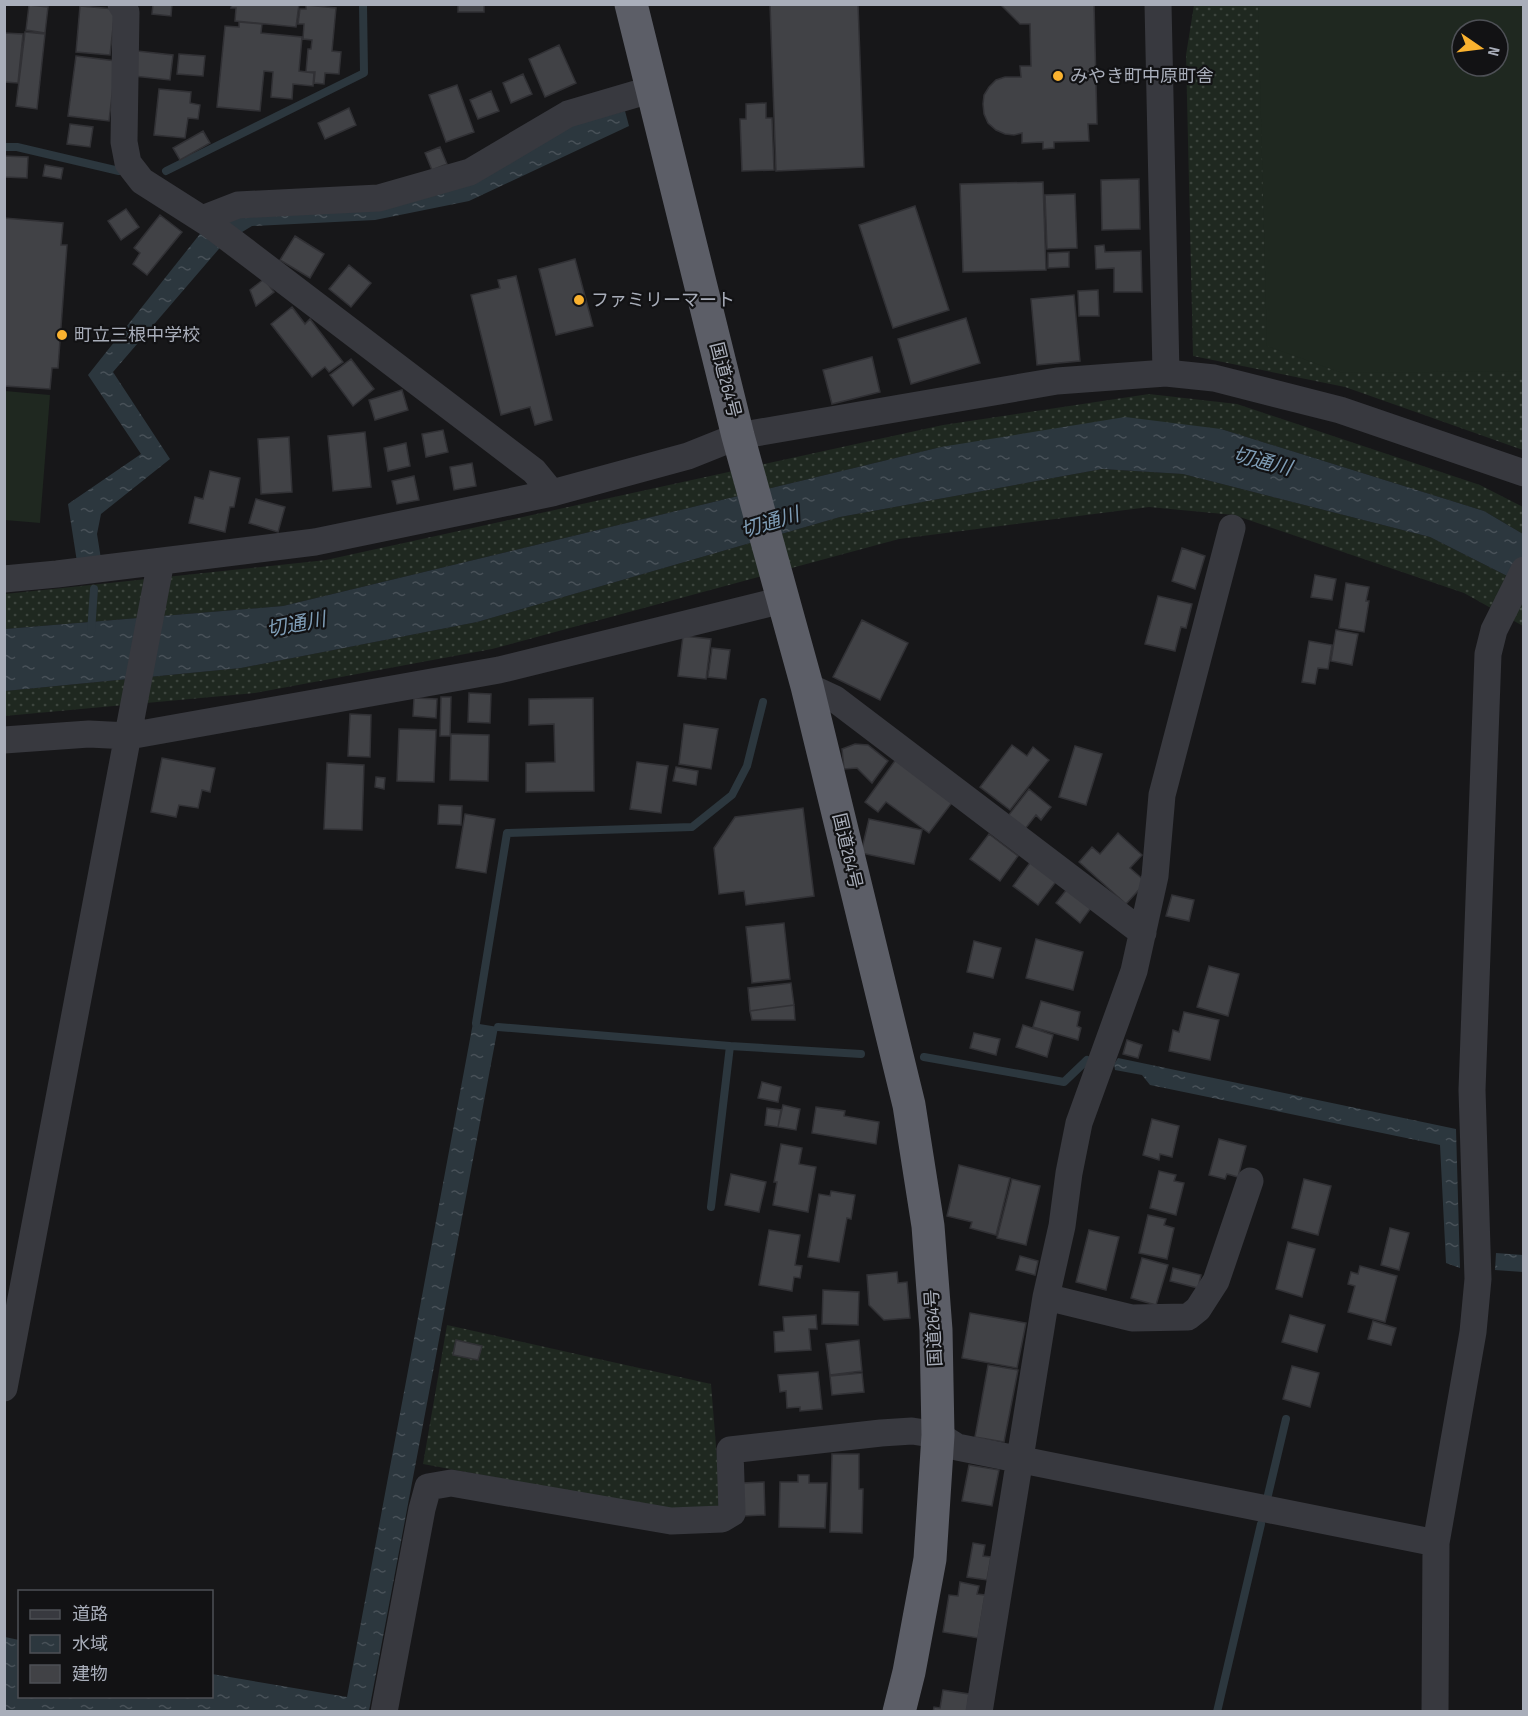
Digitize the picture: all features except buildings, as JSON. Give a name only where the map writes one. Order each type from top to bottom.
[{"type":"highway","name":"国道264号","points":[[631,4],[740,444],[807,686],[909,1105],[928,1226],[936,1330],[938,1435],[930,1559],[909,1672],[899,1712]]},
{"type":"street","points":[[121,4],[126,12],[124,142],[128,163],[142,181],[205,221],[239,246],[534,471],[552,494]]},
{"type":"street","points":[[1158,4],[1166,373]]},
{"type":"street","points":[[205,221],[238,205],[379,198],[470,172],[568,114],[653,89]]},
{"type":"street","points":[[4,579],[160,566],[315,542],[552,494],[740,444],[1057,381],[1166,373],[1214,378],[1340,410],[1524,473]]},
{"type":"street","points":[[979,1712],[1046,1297],[1062,1226],[1079,1123],[1134,971],[1155,876],[1162,795],[1232,528]]},
{"type":"street","points":[[4,1388],[160,566]]},
{"type":"street","points":[[1435,1712],[1436,1543],[1473,1332],[1478,1279],[1472,1090],[1488,654],[1494,630],[1524,570]]},
{"type":"street","points":[[4,740],[130,730],[499,670],[783,600]]},
{"type":"street","points":[[807,686],[835,699],[1143,933]]},
{"type":"street","points":[[1046,1297],[1132,1318],[1188,1317],[1198,1309],[1216,1281],[1250,1181]]},
{"type":"street","points":[[384,1712],[428,1487],[451,1483],[671,1521],[722,1519],[732,1513],[730,1450],[912,1431],[938,1435],[957,1447],[1436,1543]]},
{"type":"shaded area","points":[[1194,5],[1523,5],[1523,450],[1345,387],[1193,356],[1186,55]]},
{"type":"shaded area","points":[[1258,5],[1523,5],[1523,371],[1342,373],[1267,346]]},
{"type":"shaded area","points":[[5,391],[50,395],[40,523],[5,520]]},
{"type":"shaded area","points":[[1149,394],[1237,404],[1480,485],[1523,507],[1523,534],[1484,511],[1221,429],[941,447],[283,606],[5,629],[5,594],[326,560],[943,425]]},
{"type":"shaded area","points":[[1102,469],[1183,474],[1430,537],[1523,584],[1523,626],[1464,593],[1234,515],[1149,507],[899,539],[492,649],[255,693],[5,716],[5,691],[241,668],[477,622],[840,517]]},
{"type":"shaded area","points":[[447,1325],[711,1384],[721,1508],[663,1509],[423,1464]]},
{"type":"water","points":[[625,111],[629,126],[469,201],[375,220],[252,226],[224,243],[113,372],[170,459],[101,514],[97,534],[101,559],[77,562],[68,504],[141,454],[88,375],[211,220],[380,205],[558,129]]},
{"type":"water","name":"切通川","points":[[1125,417],[1221,429],[1484,511],[1523,534],[1523,584],[1430,537],[1183,474],[1102,469],[840,517],[477,622],[241,668],[5,691],[5,629],[283,606],[941,447]]},
{"type":"water","points":[[473,1023],[498,1027],[369,1711],[5,1711],[5,1637],[18,1640],[18,1698],[213,1698],[213,1674],[347,1697]]},
{"type":"water","points":[[1118,1058],[1456,1129],[1460,1268],[1446,1263],[1440,1145],[1150,1085],[1142,1075],[1115,1070],[1114,1064]]},
{"type":"water","points":[[1496,1253],[1523,1255],[1523,1272],[1495,1270]]},
{"type":"waterway","points":[[166,171],[364,73],[363,4]]},
{"type":"waterway","points":[[4,147],[17,147],[119,171]]},
{"type":"waterway","points":[[91,632],[94,589]]},
{"type":"waterway","points":[[476,1023],[507,833],[692,827],[732,795],[747,766],[763,702]]},
{"type":"waterway","points":[[498,1027],[861,1054]]},
{"type":"waterway","points":[[711,1207],[730,1046]]},
{"type":"waterway","points":[[924,1057],[1064,1082],[1087,1060]]},
{"type":"waterway","points":[[1268,1495],[1286,1419]]},
{"type":"waterway","points":[[1217,1712],[1261,1524]]},
{"type":"place","name":"みやき町中原町舎","points":[[1058,76]]},
{"type":"place","name":"ファミリーマート","points":[[579,300]]},
{"type":"place","name":"町立三根中学校","points":[[62,335]]}]
